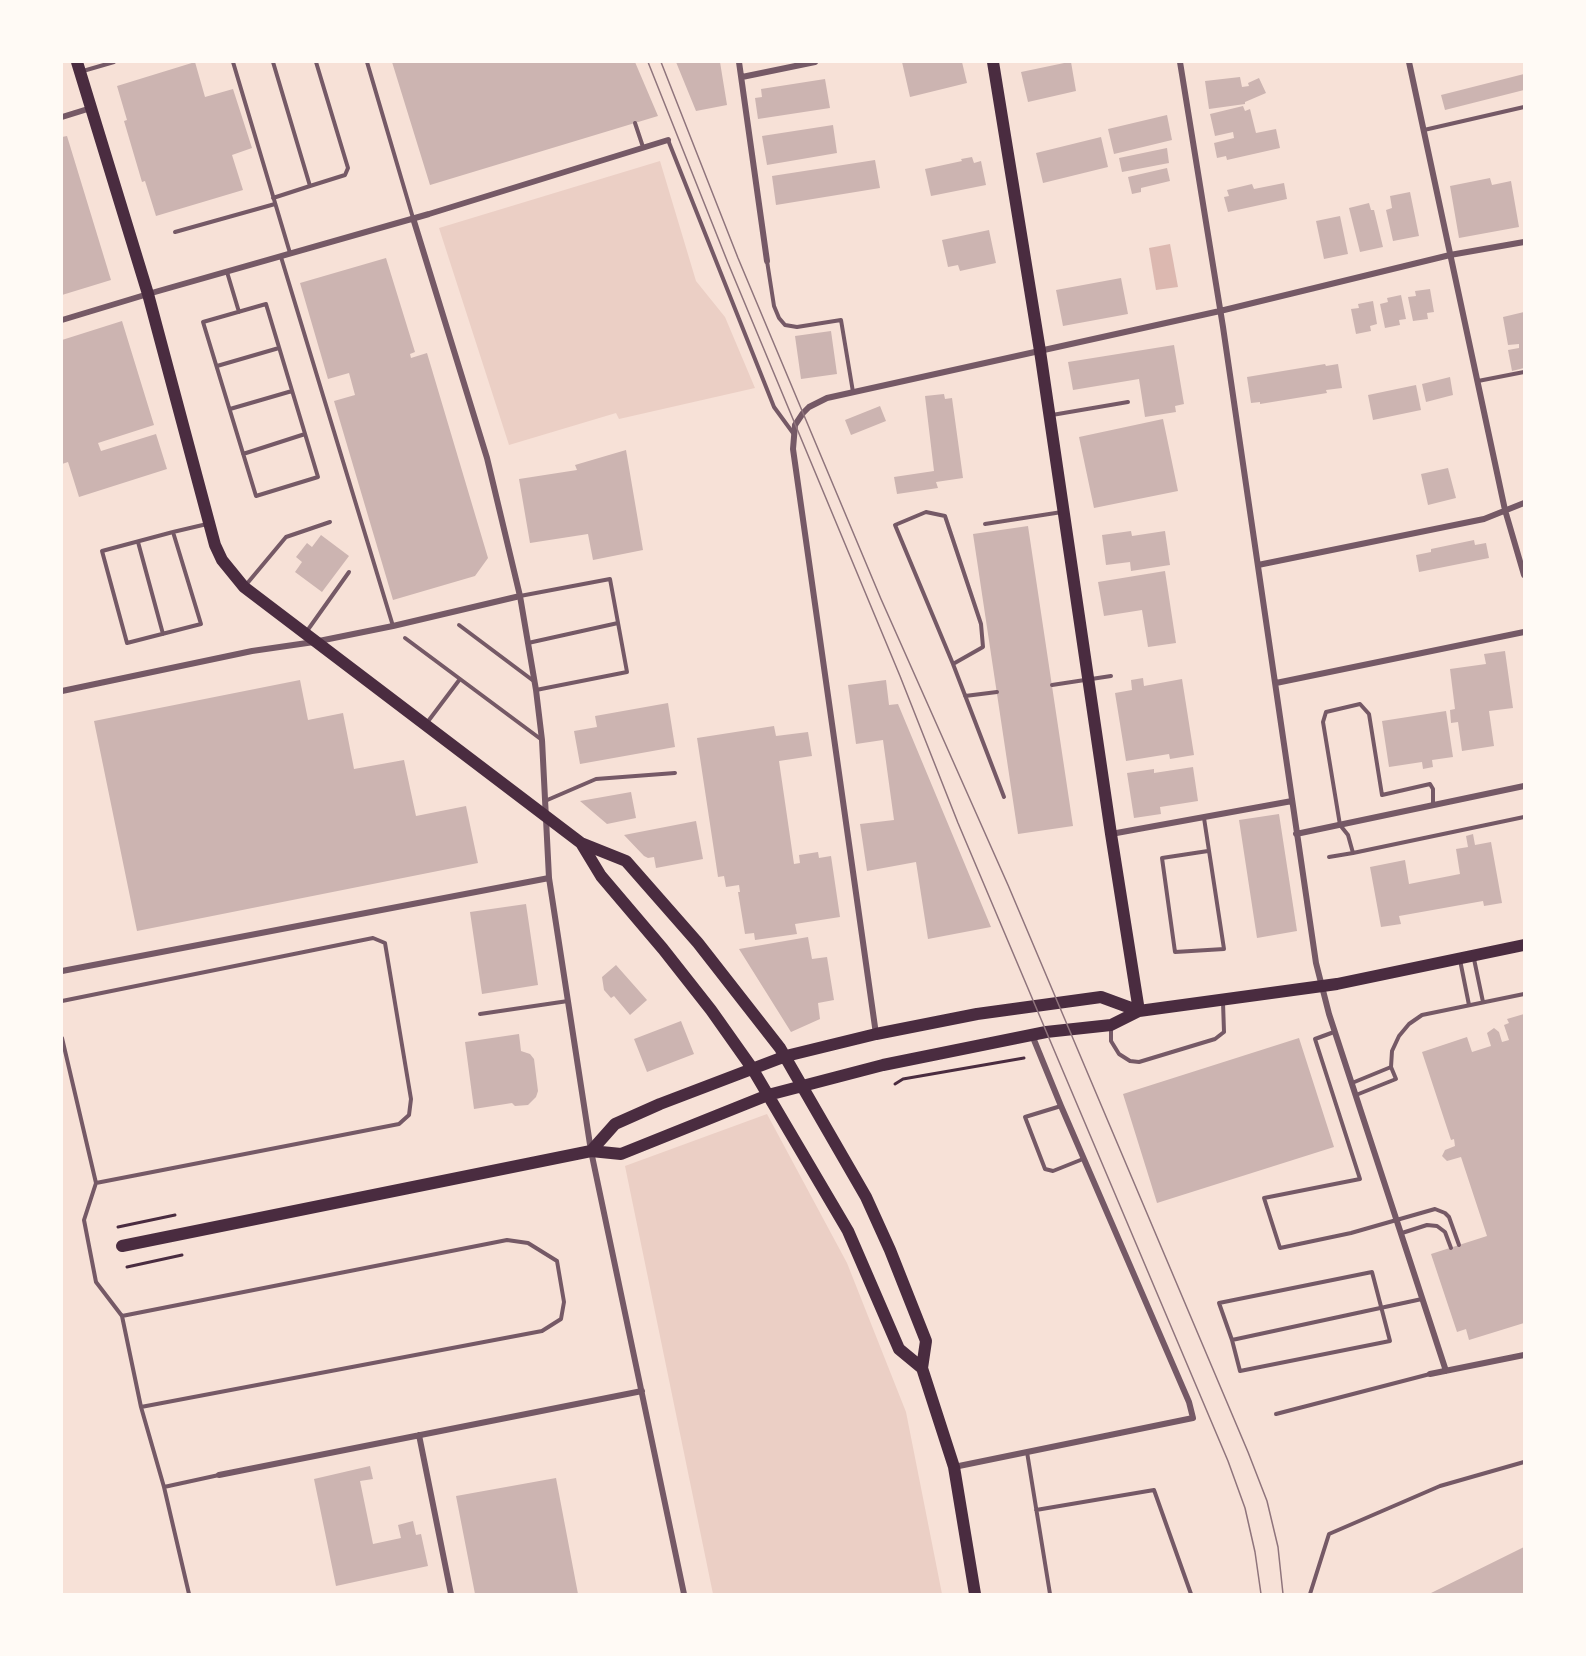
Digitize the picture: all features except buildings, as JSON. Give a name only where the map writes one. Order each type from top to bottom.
[{"type":"main road","points":[[993,62],[1040,351],[1139,1011]]},
{"type":"main road","points":[[78,67],[148,294],[215,544],[222,560],[244,587],[426,724],[545,807],[581,843],[601,876],[711,1010],[752,1068],[848,1231],[899,1349],[922,1368]]},
{"type":"main road","points":[[581,843],[626,861],[748,1004],[786,1056],[866,1197],[926,1341],[922,1368],[954,1467],[975,1594]]},
{"type":"main road","points":[[122,1246],[591,1151],[621,1154],[768,1095],[883,1065],[1032,1035],[1111,1025],[1139,1011],[1320,986],[1474,957],[1524,945]]},
{"type":"main road","points":[[591,1151],[615,1124],[660,1104],[786,1056],[876,1034],[977,1014],[1101,997],[1139,1011]]},
{"type":"street","points":[[739,62],[767,261]]},
{"type":"street","points":[[742,77],[814,62]]},
{"type":"street","points":[[1180,62],[1220,311],[1320,986],[1446,1371]]},
{"type":"street","points":[[1409,62],[1505,510],[1524,575]]},
{"type":"street","points":[[62,117],[91,108]]},
{"type":"street","points":[[62,320],[413,218],[668,140]]},
{"type":"street","points":[[413,218],[487,458],[520,596],[535,682],[542,740],[549,878],[591,1151],[684,1594]]},
{"type":"street","points":[[876,1034],[793,449],[793,433],[799,418],[809,407],[827,398],[1220,311],[1450,255],[1524,242]]},
{"type":"street","points":[[1258,565],[1484,519],[1524,503]]},
{"type":"street","points":[[62,691],[310,638],[393,626],[520,596]]},
{"type":"street","points":[[1276,683],[1524,632]]},
{"type":"street","points":[[1296,834],[1524,786]]},
{"type":"street","points":[[1111,834],[1292,801]]},
{"type":"street","points":[[62,971],[549,878]]},
{"type":"street","points":[[954,1467],[1193,1418],[1189,1402],[1032,1035]]},
{"type":"street","points":[[1430,1374],[1524,1355]]},
{"type":"street","points":[[219,1475],[642,1391]]},
{"type":"street","points":[[419,1435],[450,1594]]},
{"type":"lane","points":[[78,67],[114,62]]},
{"type":"lane","points":[[233,62],[290,253]]},
{"type":"lane","points":[[273,62],[310,186]]},
{"type":"lane","points":[[273,198],[345,175],[348,168],[316,62]]},
{"type":"lane","points":[[367,62],[413,218]]},
{"type":"lane","points":[[1424,130],[1524,107]]},
{"type":"lane","points":[[635,123],[644,148]]},
{"type":"lane","points":[[668,140],[774,407],[793,433]]},
{"type":"lane","points":[[175,232],[275,204]]},
{"type":"lane","points":[[281,256],[393,626]]},
{"type":"lane","points":[[767,261],[774,306],[784,325],[797,327],[841,320],[853,392]]},
{"type":"lane","points":[[227,271],[240,312]]},
{"type":"lane","points":[[266,304],[279,348],[318,477],[256,495],[203,322],[266,304]]},
{"type":"lane","points":[[217,366],[279,348]]},
{"type":"lane","points":[[1477,381],[1524,372]]},
{"type":"lane","points":[[230,409],[292,391]]},
{"type":"lane","points":[[1049,416],[1128,402]]},
{"type":"lane","points":[[243,454],[305,434]]},
{"type":"lane","points":[[953,664],[983,647],[981,624],[945,516],[926,512],[895,525],[953,664],[1004,796]]},
{"type":"lane","points":[[985,524],[1063,512]]},
{"type":"lane","points":[[244,587],[286,537],[330,522]]},
{"type":"lane","points":[[173,532],[201,624],[127,643],[102,551],[173,532],[210,523]]},
{"type":"lane","points":[[138,542],[163,634]]},
{"type":"lane","points":[[310,638],[349,572]]},
{"type":"lane","points":[[520,596],[610,579],[627,672],[536,690]]},
{"type":"lane","points":[[527,643],[618,623]]},
{"type":"lane","points":[[459,624],[535,682]]},
{"type":"lane","points":[[405,638],[542,740]]},
{"type":"lane","points":[[1052,685],[1111,676]]},
{"type":"lane","points":[[426,724],[459,679]]},
{"type":"lane","points":[[965,696],[997,692]]},
{"type":"lane","points":[[1353,853],[1348,835],[1340,825],[1323,722],[1326,712],[1360,704],[1369,714],[1382,795],[1430,784],[1433,789],[1433,805]]},
{"type":"lane","points":[[545,807],[596,779],[675,773]]},
{"type":"lane","points":[[1204,817],[1224,949],[1175,952],[1162,858],[1208,851]]},
{"type":"lane","points":[[1329,857],[1524,817]]},
{"type":"lane","points":[[62,1001],[373,938],[385,943],[411,1099],[409,1115],[399,1124],[96,1183]]},
{"type":"lane","points":[[1474,957],[1483,1002]]},
{"type":"lane","points":[[1460,959],[1469,1005]]},
{"type":"lane","points":[[1356,1095],[1396,1079],[1391,1067],[1392,1051],[1399,1036],[1409,1024],[1422,1015],[1524,994]]},
{"type":"lane","points":[[1111,1025],[1111,1041],[1119,1054],[1130,1061],[1139,1062],[1215,1039],[1224,1032],[1222,999]]},
{"type":"lane","points":[[480,1014],[568,1000]]},
{"type":"lane","points":[[1335,1032],[1315,1039],[1360,1179],[1264,1198],[1280,1248],[1351,1233],[1430,1210],[1440,1210],[1449,1217],[1459,1245]]},
{"type":"lane","points":[[62,1038],[96,1183],[84,1220],[96,1282],[122,1316],[141,1407],[164,1487],[189,1594]]},
{"type":"lane","points":[[1352,1083],[1391,1067]]},
{"type":"lane","points":[[1061,1106],[1025,1117],[1045,1169],[1053,1171],[1083,1158]]},
{"type":"lane","points":[[1402,1233],[1427,1225],[1437,1226],[1445,1232],[1451,1248]]},
{"type":"lane","points":[[122,1316],[507,1239],[528,1243],[557,1261],[564,1302],[561,1319],[542,1331],[141,1407]]},
{"type":"lane","points":[[1372,1272],[1390,1341],[1240,1371],[1232,1340],[1219,1304],[1372,1272]]},
{"type":"lane","points":[[1232,1340],[1423,1299]]},
{"type":"lane","points":[[1276,1414],[1430,1374]]},
{"type":"lane","points":[[1027,1452],[1050,1594]]},
{"type":"lane","points":[[1310,1594],[1329,1534],[1440,1486],[1524,1462]]},
{"type":"lane","points":[[164,1487],[219,1475]]},
{"type":"lane","points":[[1036,1510],[1154,1490],[1191,1594]]},
{"type":"path","points":[[895,1084],[903,1079],[1024,1058]]},
{"type":"path","points":[[118,1227],[175,1215]]},
{"type":"path","points":[[127,1267],[182,1256]]},
{"type":"shaded area","points":[[660,161],[696,281],[725,317],[755,388],[619,419],[616,413],[509,445],[439,228]]},
{"type":"shaded area","points":[[1170,244],[1178,287],[1156,290],[1149,248]]},
{"type":"shaded area","points":[[767,1114],[847,1263],[906,1412],[942,1594],[713,1594],[625,1166]]},
{"type":"tram line","points":[[648,62],[958,823],[1228,1461],[1245,1508],[1261,1594]]},
{"type":"tram line","points":[[661,62],[738,258],[881,599],[1008,885],[1248,1452],[1267,1501],[1278,1547],[1283,1594]]}]
